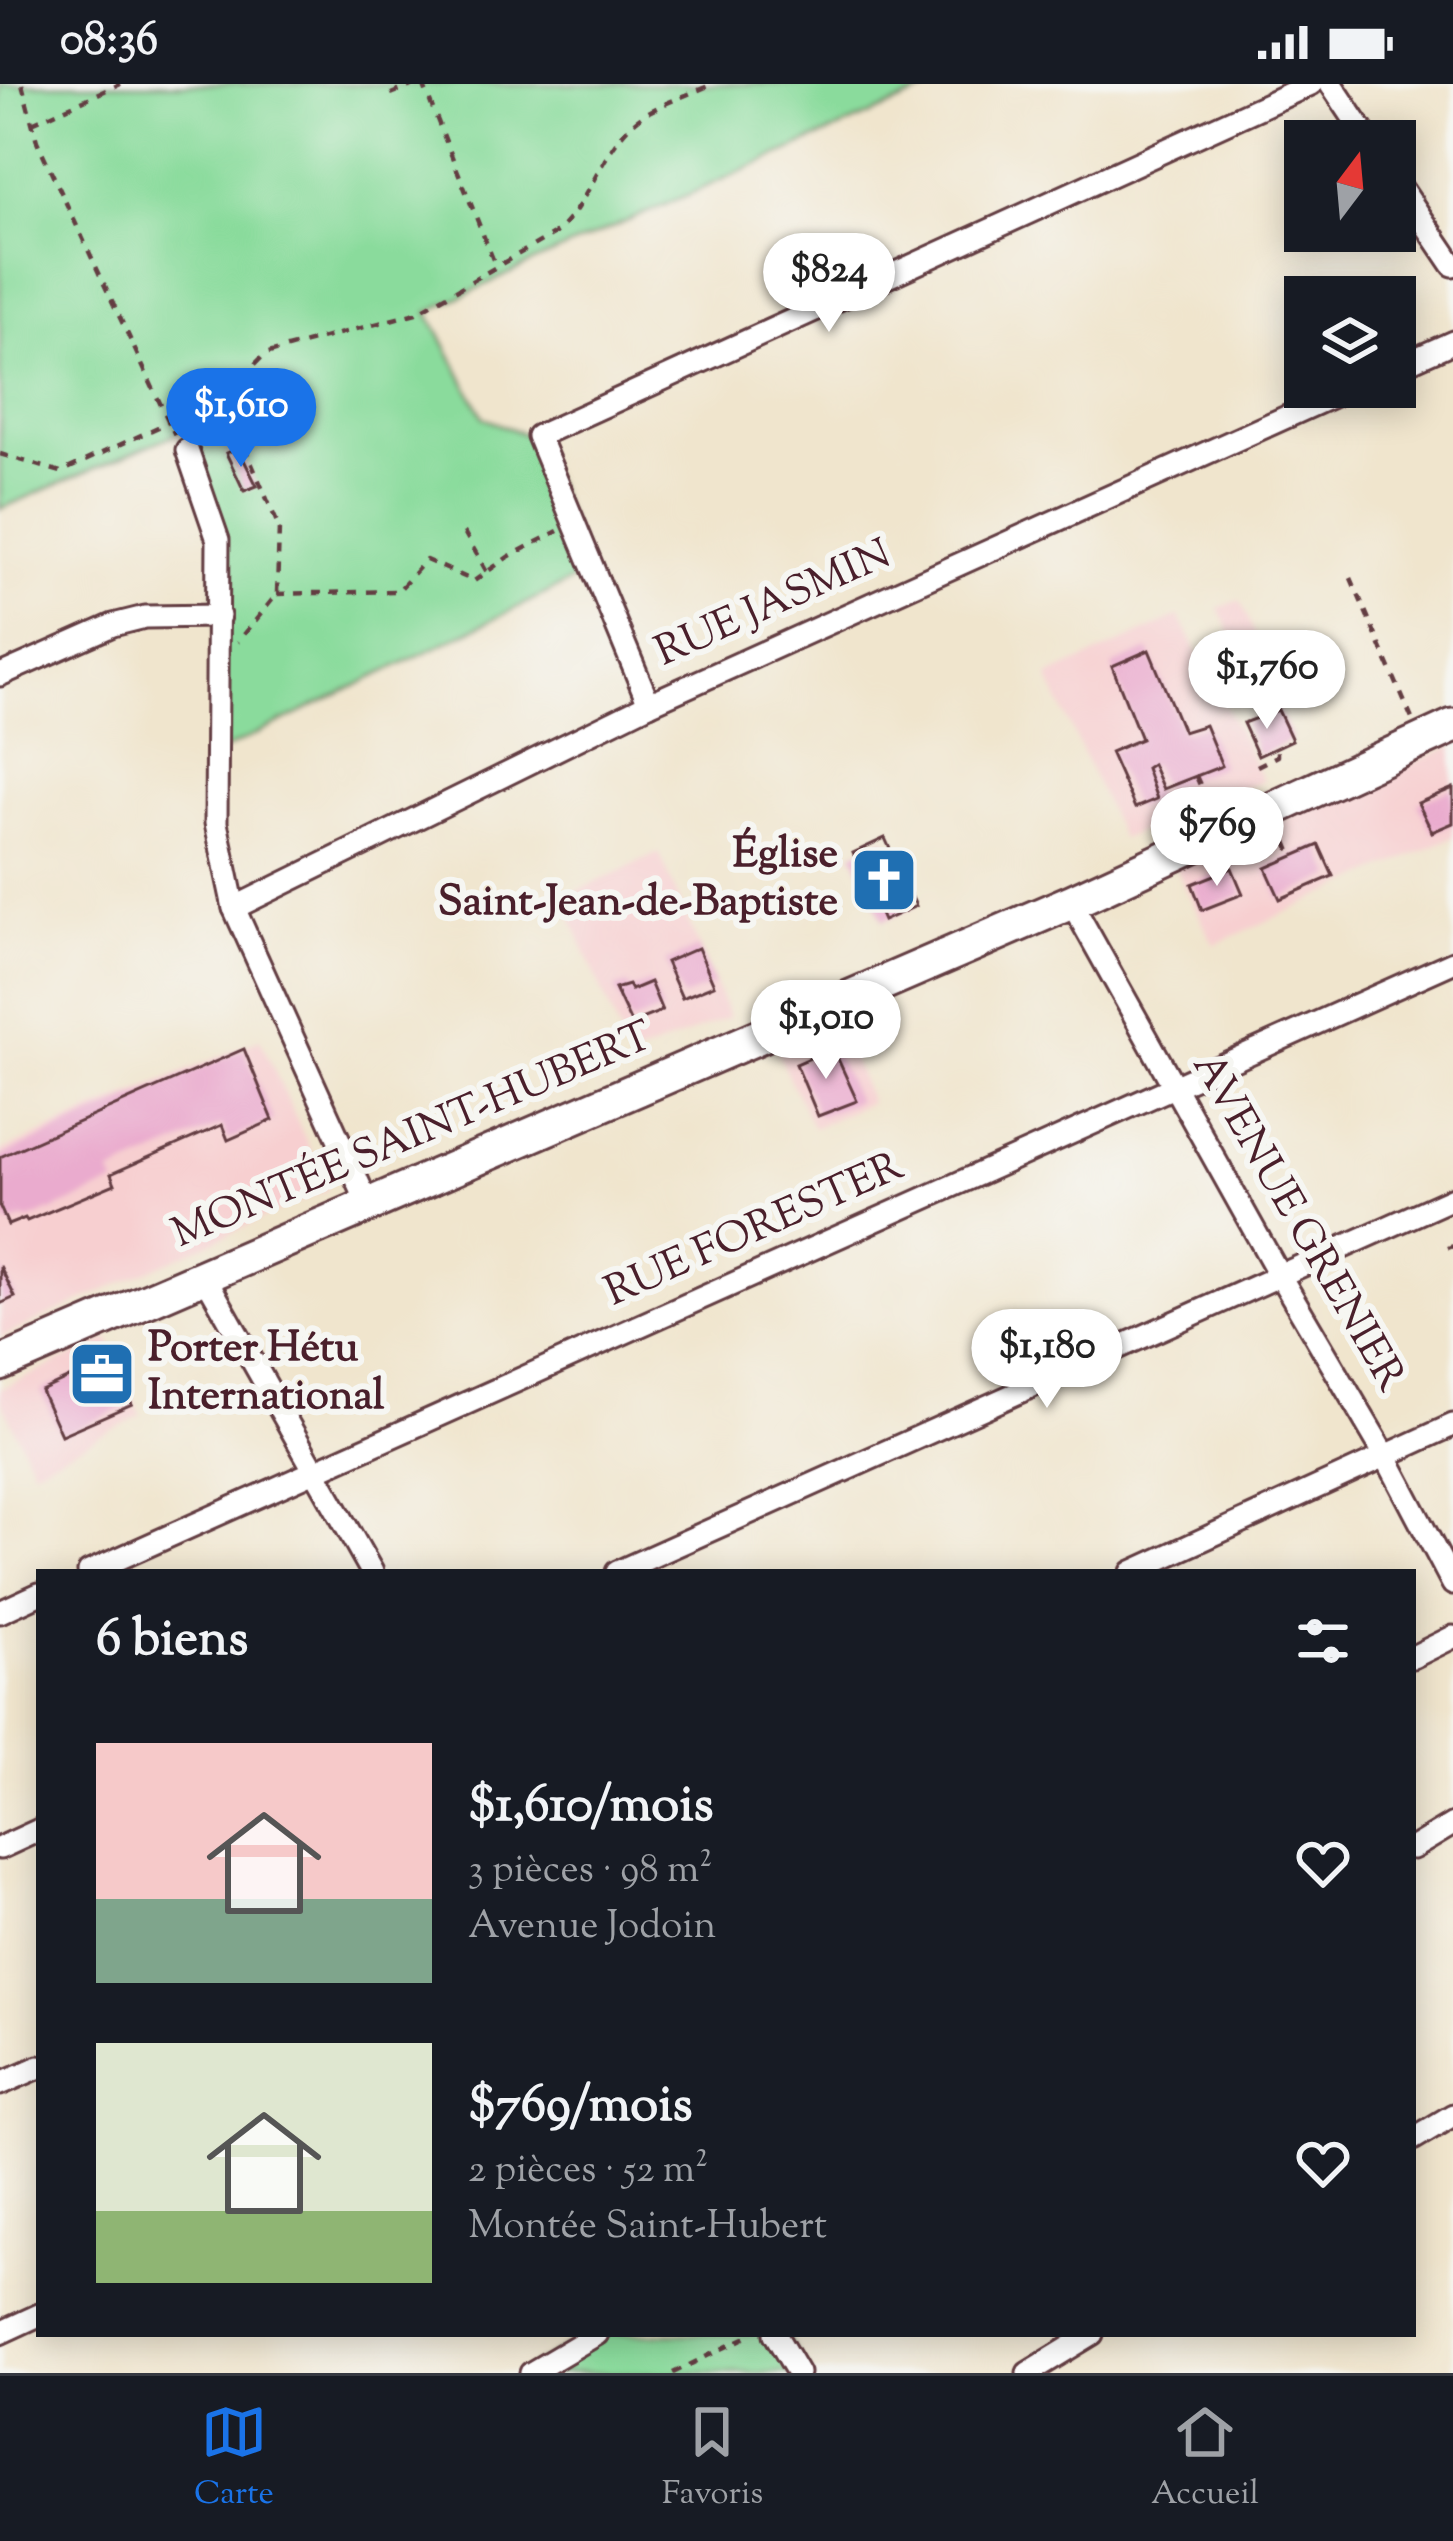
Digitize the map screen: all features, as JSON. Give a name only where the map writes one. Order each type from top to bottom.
[{"type":"street","points":[[649,704],[538,436],[1310,84]]},
{"type":"street","points":[[1331,84],[1355,120]]},
{"type":"street","points":[[1416,210],[1453,266]]},
{"type":"street","points":[[1416,359],[1453,342]]},
{"type":"street","name":"RUE JASMIN","points":[[234,908],[649,704],[1305,408]]},
{"type":"street","points":[[187,450],[218,540],[216,823],[234,908],[368,1204]]},
{"type":"street","points":[[0,675],[113,625],[145,617],[220,616]]},
{"type":"street","name":"MONTÉE SAINT-HUBERT","points":[[0,1364],[1071,902],[1437,733]]},
{"type":"street","name":"AVENUE GRENIER","points":[[1071,902],[1385,1455],[1453,1584]]},
{"type":"street","name":"RUE FORESTER","points":[[96,1569],[1453,962]]},
{"type":"street","points":[[624,1569],[1453,1198]]},
{"type":"street","points":[[205,1277],[370,1569]]},
{"type":"street","points":[[1138,1569],[1453,1425]]},
{"type":"street","points":[[0,1612],[36,1595]]},
{"type":"street","points":[[1416,1656],[1453,1637]]},
{"type":"street","points":[[1416,1846],[1453,1824]]},
{"type":"street","points":[[0,1848],[36,1831]]},
{"type":"street","points":[[0,2084],[36,2068]]},
{"type":"street","points":[[1416,2137],[1453,2115]]},
{"type":"street","points":[[0,2333],[36,2316]]},
{"type":"street","points":[[531,2373],[592,2337]]},
{"type":"street","points":[[777,2337],[798,2373]]},
{"type":"street","points":[[1028,2373],[1088,2337]]},
{"type":"path","points":[[22,84],[32,123],[167,425]]},
{"type":"path","points":[[32,123],[120,84]]},
{"type":"path","points":[[391,94],[420,84],[496,268]]},
{"type":"path","points":[[0,454],[61,472],[224,398],[265,354],[416,313],[557,232],[577,214],[620,139],[641,117],[713,84]]},
{"type":"path","points":[[219,665],[278,594],[279,526],[224,398]]},
{"type":"path","points":[[278,594],[398,591],[426,560],[474,581],[508,557],[574,523]]},
{"type":"path","points":[[464,532],[488,574]]},
{"type":"path","points":[[1351,578],[1437,733]]},
{"type":"path","points":[[1257,766],[1277,756],[1277,747]]},
{"type":"path","points":[[1196,776],[1200,785]]},
{"type":"path","points":[[1287,842],[1293,856]]},
{"type":"path","points":[[674,2373],[746,2337]]},
{"type":"shaded area","points":[[1240,600],[1286,703],[1278,710],[1292,740],[1258,756],[1243,723],[1265,711],[1219,608]]},
{"type":"shaded area","points":[[1179,616],[1263,780],[1121,839],[1048,677]]},
{"type":"shaded area","points":[[1453,746],[1453,837],[1214,945],[1175,867]]},
{"type":"shaded area","points":[[659,853],[729,1017],[630,1058],[563,898]]},
{"type":"shaded area","points":[[836,1016],[870,1102],[813,1128],[771,1040]]},
{"type":"shaded area","points":[[260,1039],[328,1189],[0,1338],[0,1152]]},
{"type":"shaded area","points":[[109,1339],[141,1415],[33,1469],[0,1389]]},
{"type":"green space","points":[[0,84],[942,84],[428,312],[484,418],[536,439],[590,572],[222,751],[209,485],[182,431],[0,509]]},
{"type":"green space","points":[[582,2337],[788,2337],[810,2373],[520,2373]]},
{"type":"building","points":[[238,448],[257,486],[244,491],[226,453]]},
{"type":"building","points":[[1149,650],[1183,732],[1205,725],[1222,766],[1163,789],[1152,764],[1146,768],[1157,799],[1135,808],[1110,752],[1141,739],[1112,666]]},
{"type":"building","points":[[1278,710],[1292,740],[1258,756],[1243,723]]},
{"type":"building","points":[[1453,788],[1453,823],[1432,832],[1418,803]]},
{"type":"building","name":"Église Saint-Jean-de-Baptiste","points":[[885,838],[916,906],[883,921],[853,853]]},
{"type":"building","points":[[1319,845],[1333,876],[1280,899],[1266,868]]},
{"type":"building","points":[[1232,868],[1243,894],[1202,910],[1192,884]]},
{"type":"building","points":[[698,948],[714,985],[682,998],[666,962]]},
{"type":"building","points":[[650,982],[662,1011],[631,1023],[615,989],[628,985],[631,990]]},
{"type":"building","points":[[833,1048],[857,1101],[818,1116],[796,1064]]},
{"type":"building","points":[[244,1049],[273,1120],[228,1140],[222,1125],[111,1174],[115,1184],[8,1225],[0,1207],[0,1157]]},
{"type":"building","points":[[0,1266],[15,1297],[0,1304]]},
{"type":"building","points":[[110,1359],[132,1404],[61,1435],[41,1391]]},
{"type":"place","name":"Église Saint-Jean-de-Baptiste","points":[[884,880]]},
{"type":"place","name":"Porter Hétu International","points":[[102,1374]]}]
